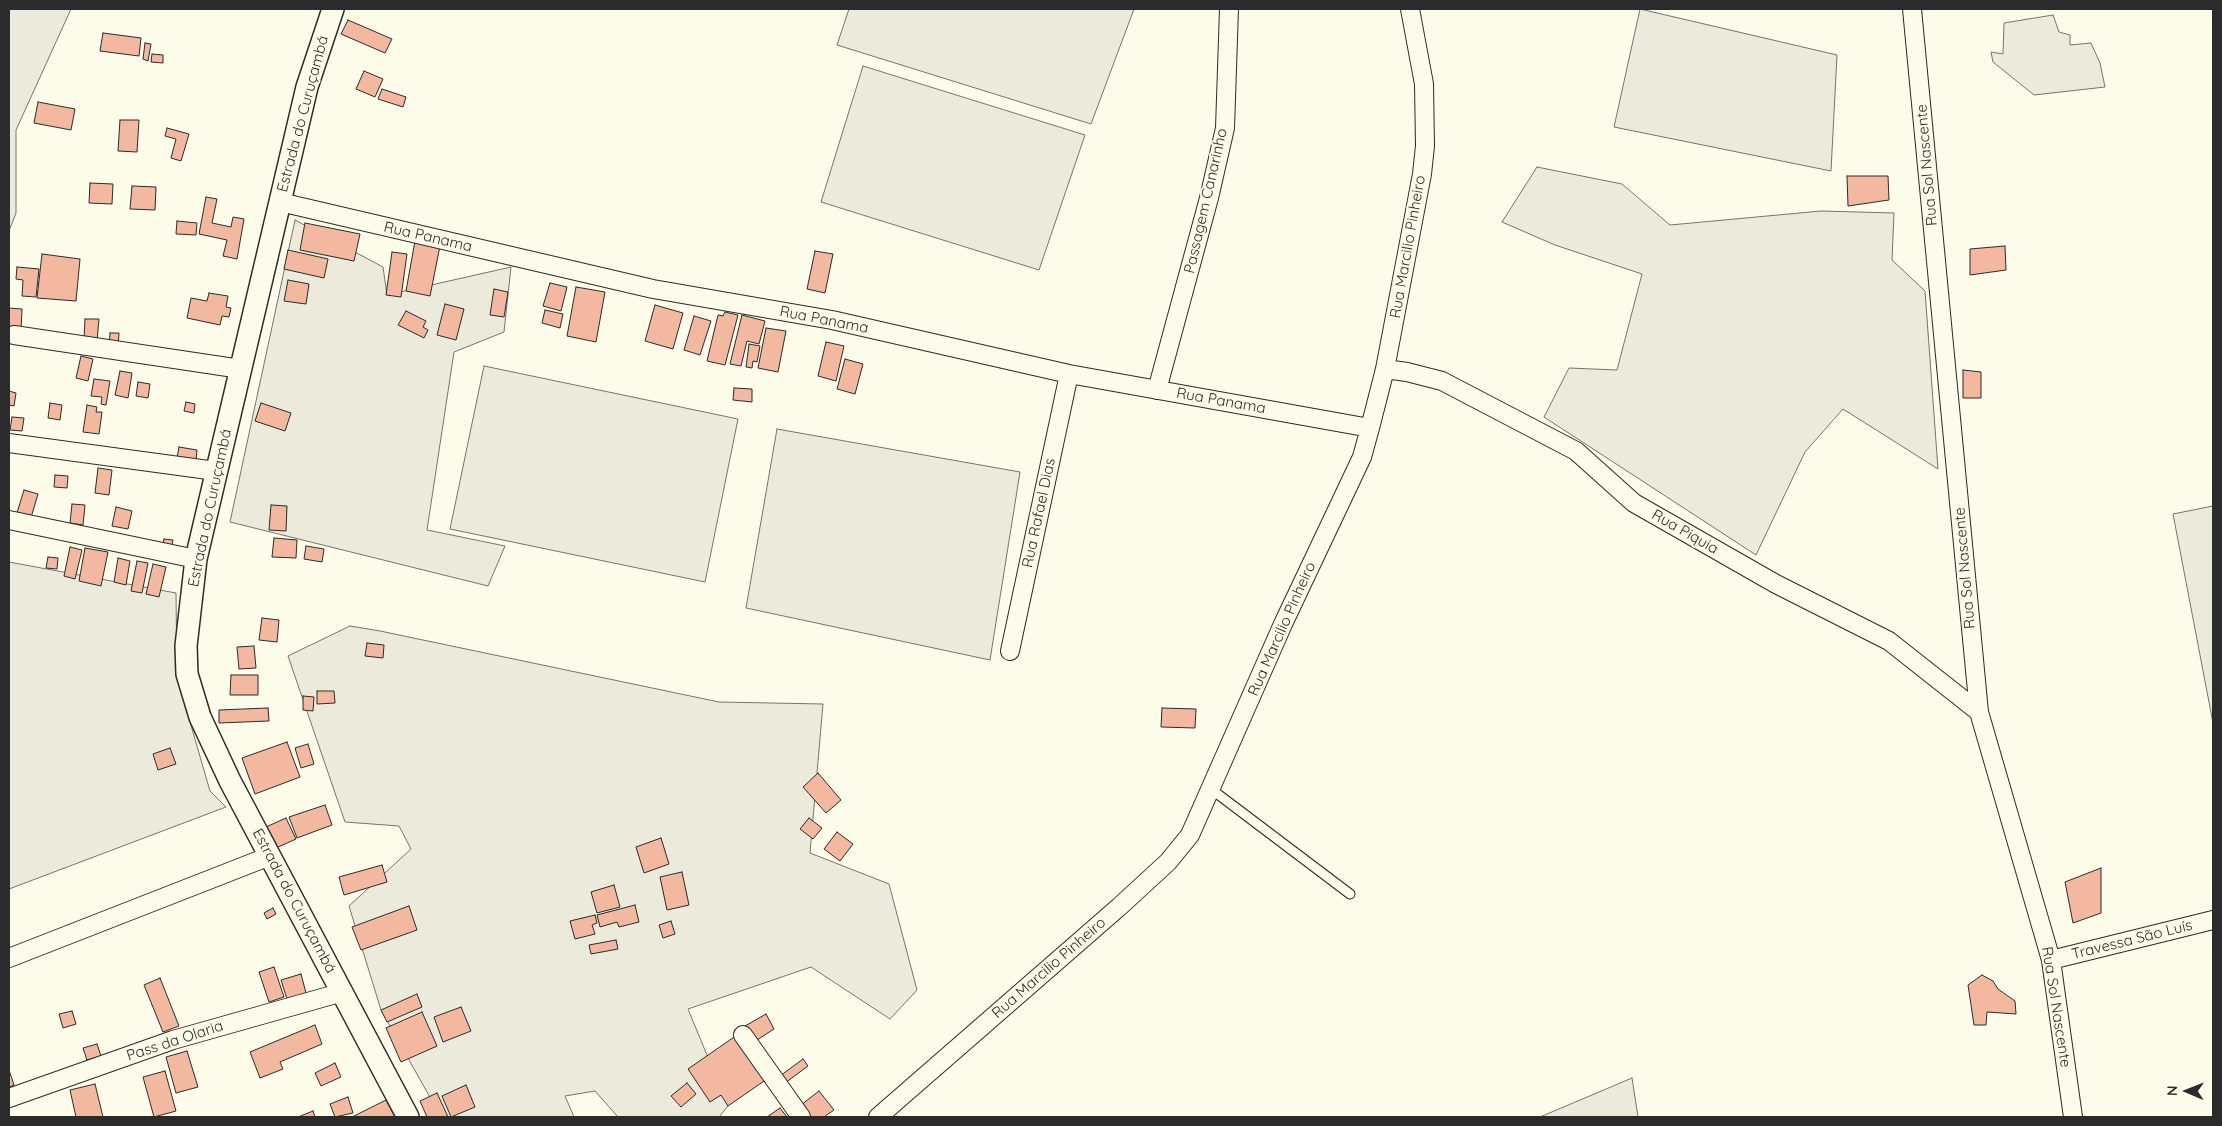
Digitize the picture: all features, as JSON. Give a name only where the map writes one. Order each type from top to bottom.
[{"type":"street","name":"Estrada do Curuçambá","points":[[333,9],[307,88],[196,559],[186,646],[187,674],[200,717],[230,781],[408,1117]]},
{"type":"street","name":"Passagem Canarinho","points":[[1157,390],[1209,198],[1225,128],[1229,9]]},
{"type":"street","name":"Rua Marcilio Pinheiro","points":[[878,1117],[1119,907],[1168,862],[1190,835],[1283,624],[1362,457],[1370,428],[1385,369],[1422,174],[1425,146],[1424,84],[1410,9]]},
{"type":"street","name":"Rua Sol Nascente","points":[[1912,9],[1979,712],[2051,960],[2073,1117]]},
{"type":"street","name":"Rua Panama","points":[[280,202],[653,289],[832,320],[1069,374],[1370,428]]},
{"type":"street","points":[[14,335],[242,369]]},
{"type":"street","name":"Rua Piquia","points":[[1385,369],[1442,381],[1576,451],[1634,503],[1776,584],[1889,641],[1979,712]]},
{"type":"street","name":"Rua Rafael Dias","points":[[1010,652],[1069,374]]},
{"type":"street","points":[[9,442],[216,471]]},
{"type":"street","points":[[9,520],[196,559]]},
{"type":"street","points":[[9,958],[270,856]]},
{"type":"street","name":"Travessa São Luís","points":[[2051,960],[2213,920]]},
{"type":"street","name":"Pass da Olaria","points":[[9,1098],[173,1040],[343,992]]},
{"type":"street","points":[[743,1034],[801,1117]]},
{"type":"lane","points":[[1211,789],[1350,894]]},
{"type":"shaded area","points":[[9,9],[71,9],[16,130],[16,213],[9,231]]},
{"type":"shaded area","points":[[849,9],[1134,9],[1091,124],[837,45]]},
{"type":"shaded area","points":[[1640,9],[1837,55],[1831,171],[1614,127]]},
{"type":"shaded area","points":[[2053,15],[2059,32],[2070,35],[2070,45],[2091,43],[2100,63],[2105,87],[2034,95],[1993,62],[1991,52],[2003,54],[2004,23]]},
{"type":"shaded area","points":[[863,66],[1085,135],[1039,270],[821,202]]},
{"type":"shaded area","points":[[1537,167],[1622,184],[1670,225],[1821,211],[1894,213],[1892,260],[1925,291],[1938,469],[1843,409],[1805,452],[1756,555],[1544,417],[1569,368],[1617,370],[1642,274],[1555,245],[1502,222]]},
{"type":"shaded area","points":[[295,220],[383,267],[387,295],[511,267],[504,332],[454,352],[427,530],[505,546],[488,586],[230,522]]},
{"type":"shaded area","points":[[484,366],[738,419],[705,582],[450,529]]},
{"type":"shaded area","points":[[777,429],[1020,472],[990,660],[746,608]]},
{"type":"shaded area","points":[[2213,506],[2213,723],[2173,514]]},
{"type":"shaded area","points":[[9,562],[176,593],[177,677],[210,791],[226,807],[9,889]]},
{"type":"shaded area","points":[[350,626],[719,702],[823,704],[810,853],[889,884],[917,990],[890,1019],[811,967],[688,1009],[728,1106],[719,1117],[618,1117],[595,1091],[565,1096],[574,1117],[441,1117],[381,1010],[349,906],[411,849],[399,826],[345,822],[288,656]]},
{"type":"shaded area","points":[[1632,1078],[1638,1117],[1540,1117]]},
{"type":"building","points":[[348,20],[392,39],[385,53],[341,34]]},
{"type":"building","points":[[103,33],[141,38],[139,56],[100,51]]},
{"type":"building","points":[[145,43],[151,44],[148,61],[143,59]]},
{"type":"building","points":[[152,54],[163,55],[163,63],[151,62]]},
{"type":"building","points":[[364,71],[383,79],[375,97],[356,89]]},
{"type":"building","points":[[382,89],[406,97],[403,107],[378,99]]},
{"type":"building","points":[[38,102],[75,109],[71,130],[34,123]]},
{"type":"building","points":[[120,120],[139,120],[137,152],[118,151]]},
{"type":"building","points":[[167,128],[189,134],[181,161],[171,158],[176,139],[165,136]]},
{"type":"building","points":[[1847,176],[1888,176],[1889,200],[1848,206]]},
{"type":"building","points":[[90,183],[113,184],[112,204],[89,203]]},
{"type":"building","points":[[132,186],[156,187],[155,210],[130,209]]},
{"type":"building","points":[[206,197],[217,199],[212,223],[231,227],[233,217],[244,219],[237,259],[223,256],[227,240],[199,234]]},
{"type":"building","points":[[177,221],[197,223],[196,235],[176,234]]},
{"type":"building","points":[[305,223],[360,234],[354,261],[300,250]]},
{"type":"building","points":[[415,241],[440,246],[430,296],[406,291]]},
{"type":"building","points":[[2005,246],[2006,270],[1970,275],[1970,249]]},
{"type":"building","points":[[288,250],[328,259],[324,278],[284,269]]},
{"type":"building","points":[[815,251],[833,254],[825,293],[807,289]]},
{"type":"building","points":[[392,252],[407,254],[401,297],[386,295]]},
{"type":"building","points":[[42,254],[80,259],[76,301],[37,298]]},
{"type":"building","points":[[17,267],[39,269],[36,297],[22,296],[23,280],[16,279]]},
{"type":"building","points":[[288,280],[309,284],[306,304],[284,301]]},
{"type":"building","points":[[550,283],[567,287],[561,311],[543,306]]},
{"type":"building","points":[[576,287],[605,292],[596,342],[567,336]]},
{"type":"building","points":[[494,289],[508,292],[504,317],[490,315]]},
{"type":"building","points":[[209,293],[228,296],[226,307],[231,308],[229,317],[222,316],[220,325],[187,318],[191,298],[207,301]]},
{"type":"building","points":[[445,304],[464,309],[456,340],[437,335]]},
{"type":"building","points":[[655,305],[683,313],[673,349],[645,341]]},
{"type":"building","points":[[9,308],[22,309],[21,331],[9,331]]},
{"type":"building","points":[[545,310],[563,314],[560,328],[542,323]]},
{"type":"building","points":[[406,311],[426,321],[423,327],[428,330],[424,338],[398,325]]},
{"type":"building","points":[[725,312],[738,315],[725,365],[707,361],[718,315],[723,316]]},
{"type":"building","points":[[742,315],[765,321],[759,344],[747,341],[741,366],[730,364]]},
{"type":"building","points":[[694,316],[711,321],[700,355],[684,350]]},
{"type":"building","points":[[85,319],[99,319],[97,341],[84,340]]},
{"type":"building","points":[[766,328],[786,331],[778,372],[758,368]]},
{"type":"building","points":[[110,333],[119,333],[118,349],[109,348]]},
{"type":"building","points":[[826,342],[844,346],[836,381],[818,376]]},
{"type":"building","points":[[749,344],[760,346],[757,362],[753,361],[752,368],[746,367]]},
{"type":"building","points":[[81,356],[93,359],[88,381],[76,378]]},
{"type":"building","points":[[845,359],[863,364],[855,394],[837,389]]},
{"type":"building","points":[[1963,370],[1981,372],[1981,398],[1963,398]]},
{"type":"building","points":[[120,371],[132,373],[128,398],[115,395]]},
{"type":"building","points":[[94,379],[110,381],[106,405],[101,404],[102,397],[91,396]]},
{"type":"building","points":[[138,382],[150,384],[148,398],[136,396]]},
{"type":"building","points":[[734,388],[752,389],[752,402],[733,400]]},
{"type":"building","points":[[9,391],[16,393],[14,406],[9,405]]},
{"type":"building","points":[[186,402],[195,404],[194,413],[184,411]]},
{"type":"building","points":[[50,403],[62,405],[60,420],[48,418]]},
{"type":"building","points":[[261,403],[291,413],[285,431],[255,421]]},
{"type":"building","points":[[87,405],[97,407],[96,412],[102,412],[99,434],[83,432]]},
{"type":"building","points":[[12,417],[24,418],[22,431],[10,430]]},
{"type":"building","points":[[179,447],[197,450],[196,461],[177,458]]},
{"type":"building","points":[[98,468],[112,470],[109,495],[95,493]]},
{"type":"building","points":[[55,475],[68,476],[67,488],[54,487]]},
{"type":"building","points":[[24,490],[38,494],[30,521],[16,516]]},
{"type":"building","points":[[72,504],[85,505],[83,525],[70,523]]},
{"type":"building","points":[[271,505],[287,506],[286,531],[269,530]]},
{"type":"building","points":[[116,507],[132,511],[128,529],[112,526]]},
{"type":"building","points":[[274,538],[297,540],[296,558],[272,557]]},
{"type":"building","points":[[164,539],[173,540],[171,551],[162,550]]},
{"type":"building","points":[[306,546],[324,549],[322,562],[304,559]]},
{"type":"building","points":[[70,547],[82,550],[75,579],[64,576]]},
{"type":"building","points":[[85,548],[108,552],[101,586],[79,581]]},
{"type":"building","points":[[48,557],[58,558],[57,569],[46,568]]},
{"type":"building","points":[[118,558],[130,561],[126,585],[114,582]]},
{"type":"building","points":[[137,561],[148,563],[142,593],[131,591]]},
{"type":"building","points":[[153,564],[166,567],[159,597],[146,594]]},
{"type":"building","points":[[262,618],[279,620],[277,642],[259,640]]},
{"type":"building","points":[[367,643],[384,645],[383,658],[365,656]]},
{"type":"building","points":[[254,646],[256,668],[239,669],[237,647]]},
{"type":"building","points":[[231,675],[258,675],[258,695],[230,695]]},
{"type":"building","points":[[317,691],[334,691],[335,703],[317,704]]},
{"type":"building","points":[[303,696],[314,697],[313,711],[303,710]]},
{"type":"building","points":[[268,708],[269,721],[219,723],[219,710]]},
{"type":"building","points":[[1162,708],[1196,709],[1195,728],[1161,727]]},
{"type":"building","points":[[287,742],[300,777],[255,794],[242,758]]},
{"type":"building","points":[[308,744],[314,764],[301,768],[295,748]]},
{"type":"building","points":[[170,748],[176,764],[158,770],[153,754]]},
{"type":"building","points":[[818,773],[841,800],[826,813],[803,787]]},
{"type":"building","points":[[325,805],[332,825],[297,838],[289,817]]},
{"type":"building","points":[[286,818],[296,839],[276,848],[266,827]]},
{"type":"building","points":[[809,818],[822,828],[813,839],[800,829]]},
{"type":"building","points":[[837,832],[853,844],[840,861],[824,849]]},
{"type":"building","points":[[661,838],[669,864],[644,873],[636,847]]},
{"type":"building","points":[[382,865],[387,882],[344,895],[339,877]]},
{"type":"building","points":[[2101,868],[2101,913],[2073,923],[2065,882]]},
{"type":"building","points":[[682,872],[689,905],[667,910],[660,877]]},
{"type":"building","points":[[614,885],[620,907],[597,913],[591,892]]},
{"type":"building","points":[[635,905],[639,922],[619,927],[617,922],[600,927],[597,915]]},
{"type":"building","points":[[409,906],[417,930],[361,950],[352,927]]},
{"type":"building","points":[[273,908],[276,914],[267,919],[264,913]]},
{"type":"building","points":[[595,915],[597,923],[592,925],[595,934],[575,939],[570,921]]},
{"type":"building","points":[[671,921],[675,934],[663,938],[659,925]]},
{"type":"building","points":[[616,940],[618,949],[591,954],[589,945]]},
{"type":"building","points":[[274,967],[284,997],[269,1002],[259,972]]},
{"type":"building","points":[[301,974],[306,993],[287,999],[281,980]]},
{"type":"building","points":[[1982,975],[1993,981],[1998,989],[2015,1001],[2016,1014],[1987,1012],[1986,1025],[1974,1025],[1968,985]]},
{"type":"building","points":[[160,978],[179,1026],[163,1032],[144,985]]},
{"type":"building","points":[[417,994],[422,1007],[387,1022],[381,1010]]},
{"type":"building","points":[[461,1007],[471,1031],[443,1042],[434,1017]]},
{"type":"building","points":[[72,1011],[76,1024],[63,1028],[59,1014]]},
{"type":"building","points":[[422,1012],[437,1046],[401,1062],[386,1028]]},
{"type":"building","points":[[766,1014],[774,1029],[754,1042],[745,1026]]},
{"type":"building","points":[[315,1025],[322,1044],[280,1062],[283,1069],[260,1078],[250,1052]]},
{"type":"building","points":[[737,1035],[767,1079],[728,1106],[721,1095],[710,1102],[688,1069]]},
{"type":"building","points":[[97,1044],[101,1056],[87,1060],[83,1048]]},
{"type":"building","points":[[187,1051],[198,1087],[176,1093],[166,1057]]},
{"type":"building","points":[[803,1059],[808,1066],[785,1083],[780,1076]]},
{"type":"building","points":[[335,1063],[341,1077],[321,1086],[315,1073]]},
{"type":"building","points":[[9,1070],[14,1085],[9,1087]]},
{"type":"building","points":[[165,1071],[176,1111],[154,1117],[143,1077]]},
{"type":"building","points":[[687,1083],[696,1094],[681,1107],[671,1096]]},
{"type":"building","points":[[95,1084],[103,1117],[76,1117],[70,1090]]},
{"type":"building","points":[[466,1085],[475,1107],[451,1117],[442,1096]]},
{"type":"building","points":[[819,1091],[834,1110],[824,1117],[811,1117],[801,1105]]},
{"type":"building","points":[[437,1093],[448,1117],[427,1117],[420,1101]]},
{"type":"building","points":[[348,1097],[353,1113],[335,1117],[330,1104]]},
{"type":"building","points":[[386,1100],[395,1117],[352,1117]]},
{"type":"building","points":[[780,1108],[787,1117],[767,1117]]},
{"type":"building","points":[[313,1111],[315,1117],[298,1117]]}]
